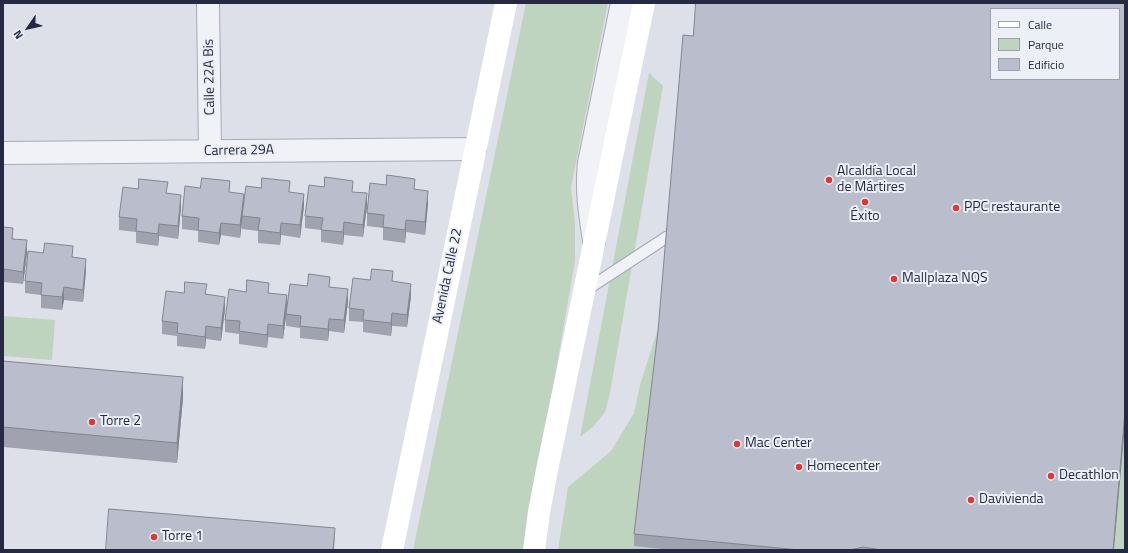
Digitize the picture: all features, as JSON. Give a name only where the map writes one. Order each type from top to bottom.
[{"type":"street","name":"Calle 22A Bis","points":[[208,3],[210,151]]},
{"type":"street","name":"Avenida Calle 22","points":[[392,550],[506,3]]},
{"type":"street","points":[[594,244],[587,182],[591,155],[622,3]]},
{"type":"street","points":[[534,550],[539,512],[644,3]]},
{"type":"street","name":"Carrera 29A","points":[[3,153],[475,149]]},
{"type":"lane","points":[[584,291],[667,237]]},
{"type":"green space","points":[[526,3],[608,3],[571,187],[575,223],[575,261],[525,550],[413,550]]},
{"type":"green space","points":[[649,73],[663,86],[610,393],[605,412],[593,427],[580,437]]},
{"type":"green space","points":[[3,316],[55,320],[52,360],[3,356]]},
{"type":"green space","points":[[660,322],[671,550],[558,550],[568,487],[611,451],[634,413],[640,385]]},
{"type":"green space","points":[[1125,425],[1125,550],[1114,550]]},
{"type":"building","name":"Mallplaza NQS","points":[[696,3],[1125,3],[1125,412],[1113,550],[878,550],[863,547],[850,550],[800,550],[634,534],[658,331],[683,35],[693,36]]},
{"type":"building","points":[[387,175],[415,179],[414,189],[428,191],[425,222],[406,220],[405,230],[383,227],[384,215],[367,213],[370,183],[386,185]]},
{"type":"building","points":[[325,177],[353,181],[352,192],[367,193],[363,225],[344,222],[343,232],[321,230],[323,218],[305,216],[309,185],[324,187]]},
{"type":"building","points":[[202,178],[230,181],[229,192],[244,194],[240,225],[221,223],[219,233],[198,230],[199,218],[182,216],[185,186],[200,188]]},
{"type":"building","points":[[262,178],[290,181],[289,192],[304,194],[300,225],[281,223],[280,233],[258,230],[260,218],[242,216],[246,186],[261,188]]},
{"type":"building","points":[[139,179],[168,182],[166,193],[181,195],[178,226],[159,224],[158,234],[136,231],[137,219],[119,217],[123,187],[138,189]]},
{"type":"building","points":[[3,227],[13,228],[12,239],[27,240],[23,272],[4,269],[3,278]]},
{"type":"building","points":[[45,243],[73,246],[72,257],[86,259],[83,290],[64,287],[62,297],[41,295],[42,283],[25,281],[28,251],[43,253]]},
{"type":"building","points":[[372,269],[393,271],[392,281],[411,284],[407,315],[392,313],[391,323],[363,320],[364,310],[349,308],[353,278],[370,280]]},
{"type":"building","points":[[309,274],[330,277],[329,287],[348,289],[344,320],[329,319],[328,329],[300,326],[301,316],[286,314],[290,284],[307,286]]},
{"type":"building","points":[[247,280],[269,283],[268,293],[287,295],[283,326],[268,324],[267,335],[239,331],[240,321],[225,320],[229,289],[246,292]]},
{"type":"building","points":[[185,282],[207,284],[205,294],[225,297],[221,328],[206,326],[205,337],[177,333],[178,323],[162,321],[166,291],[184,293]]},
{"type":"building","name":"Torre 2","points":[[3,361],[183,377],[177,443],[3,427]]},
{"type":"building","points":[[109,509],[335,528],[333,550],[106,550]]},
{"type":"place","name":"Alcaldía Local de Mártires","points":[[829,180]]},
{"type":"place","name":"Éxito","points":[[865,202]]},
{"type":"place","name":"PPC restaurante","points":[[956,208]]},
{"type":"place","name":"Mallplaza NQS","points":[[894,279]]},
{"type":"place","name":"Torre 2","points":[[92,422]]},
{"type":"place","name":"Mac Center","points":[[737,444]]},
{"type":"place","name":"Homecenter","points":[[799,467]]},
{"type":"place","name":"Decathlon","points":[[1051,476]]},
{"type":"place","name":"Davivienda","points":[[971,500]]},
{"type":"place","name":"Torre 1","points":[[154,537]]}]
